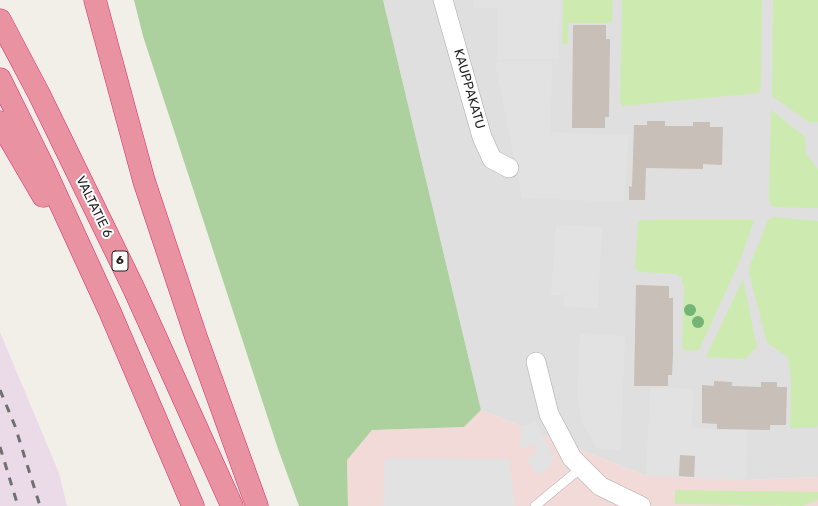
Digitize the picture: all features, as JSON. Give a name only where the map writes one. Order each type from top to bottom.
[{"type":"highway","points":[[96,0],[144,181],[196,337],[257,506]]},
{"type":"highway","name":"VALTATIE 6","points":[[0,20],[39,94],[134,289],[232,506]]},
{"type":"highway","name":"6","points":[[0,79],[43,166],[110,312],[193,506]]},
{"type":"highway","points":[[0,122],[110,312]]},
{"type":"street","name":"KAUPPAKATU","points":[[443,0],[482,137],[492,159],[509,168]]},
{"type":"street","points":[[536,362],[549,414],[572,458],[600,486],[641,506]]},
{"type":"lane","points":[[535,506],[581,468]]},
{"type":"shaded area","points":[[383,0],[818,0],[818,477],[746,480],[646,476],[481,410]]},
{"type":"shaded area","points":[[473,0],[560,0],[559,59],[497,59],[497,8],[473,8]]},
{"type":"shaded area","points":[[495,62],[552,62],[551,132],[629,135],[624,202],[522,198]]},
{"type":"shaded area","points":[[556,225],[602,227],[598,308],[563,307],[564,295],[551,295]]},
{"type":"shaded area","points":[[0,332],[59,473],[67,506],[0,506]]},
{"type":"shaded area","points":[[580,333],[625,336],[621,450],[597,448],[583,426],[577,396]]},
{"type":"shaded area","points":[[650,387],[693,389],[692,428],[747,430],[746,480],[695,478],[695,455],[679,455],[678,477],[646,476]]},
{"type":"shaded area","points":[[481,410],[646,476],[746,480],[818,477],[818,506],[348,506],[347,460],[372,430],[464,427]]},
{"type":"shaded area","points":[[535,421],[554,457],[549,468],[539,476],[527,460],[537,451],[534,445],[520,448],[521,426]]},
{"type":"shaded area","points":[[385,458],[509,459],[515,506],[383,506]]},
{"type":"green space","points":[[134,0],[383,0],[481,410],[464,427],[372,430],[347,460],[348,506],[299,506],[278,449],[143,36]]},
{"type":"green space","points":[[563,0],[613,0],[612,21],[609,23],[568,23],[568,44],[562,44]]},
{"type":"green space","points":[[622,0],[762,0],[761,86],[759,93],[623,106],[620,102]]},
{"type":"green space","points":[[773,0],[818,0],[818,122],[810,123],[772,96]]},
{"type":"green space","points":[[771,110],[805,137],[806,154],[818,169],[818,208],[773,207],[769,201]]},
{"type":"green space","points":[[774,217],[818,221],[818,425],[816,428],[790,428],[791,381],[788,357],[767,343],[749,273],[750,265],[768,220]]},
{"type":"green space","points":[[642,220],[754,220],[741,258],[699,350],[686,351],[682,346],[684,287],[681,278],[677,274],[639,272],[635,268],[638,222]]},
{"type":"green space","points":[[743,279],[757,347],[745,359],[706,357]]},
{"type":"green space","points":[[675,490],[818,492],[818,500],[803,506],[675,504]]},
{"type":"building","points":[[573,25],[606,25],[606,39],[610,39],[609,117],[605,117],[605,128],[572,128]]},
{"type":"building","points":[[647,121],[665,121],[665,126],[693,126],[693,122],[710,122],[710,127],[723,127],[722,165],[703,164],[703,169],[646,168],[645,200],[629,200],[629,186],[632,187],[634,125],[647,125]]},
{"type":"building","points":[[636,285],[669,286],[669,298],[673,298],[672,375],[668,375],[668,386],[634,386]]},
{"type":"building","points":[[714,381],[732,382],[732,386],[761,387],[761,382],[777,382],[777,387],[787,387],[786,425],[770,425],[770,430],[717,429],[717,424],[702,423],[702,385],[714,386]]},
{"type":"building","points":[[680,455],[695,456],[694,477],[679,476]]},
{"type":"railway","points":[[0,390],[15,426],[40,506]]},
{"type":"railway","points":[[0,447],[18,506]]}]
